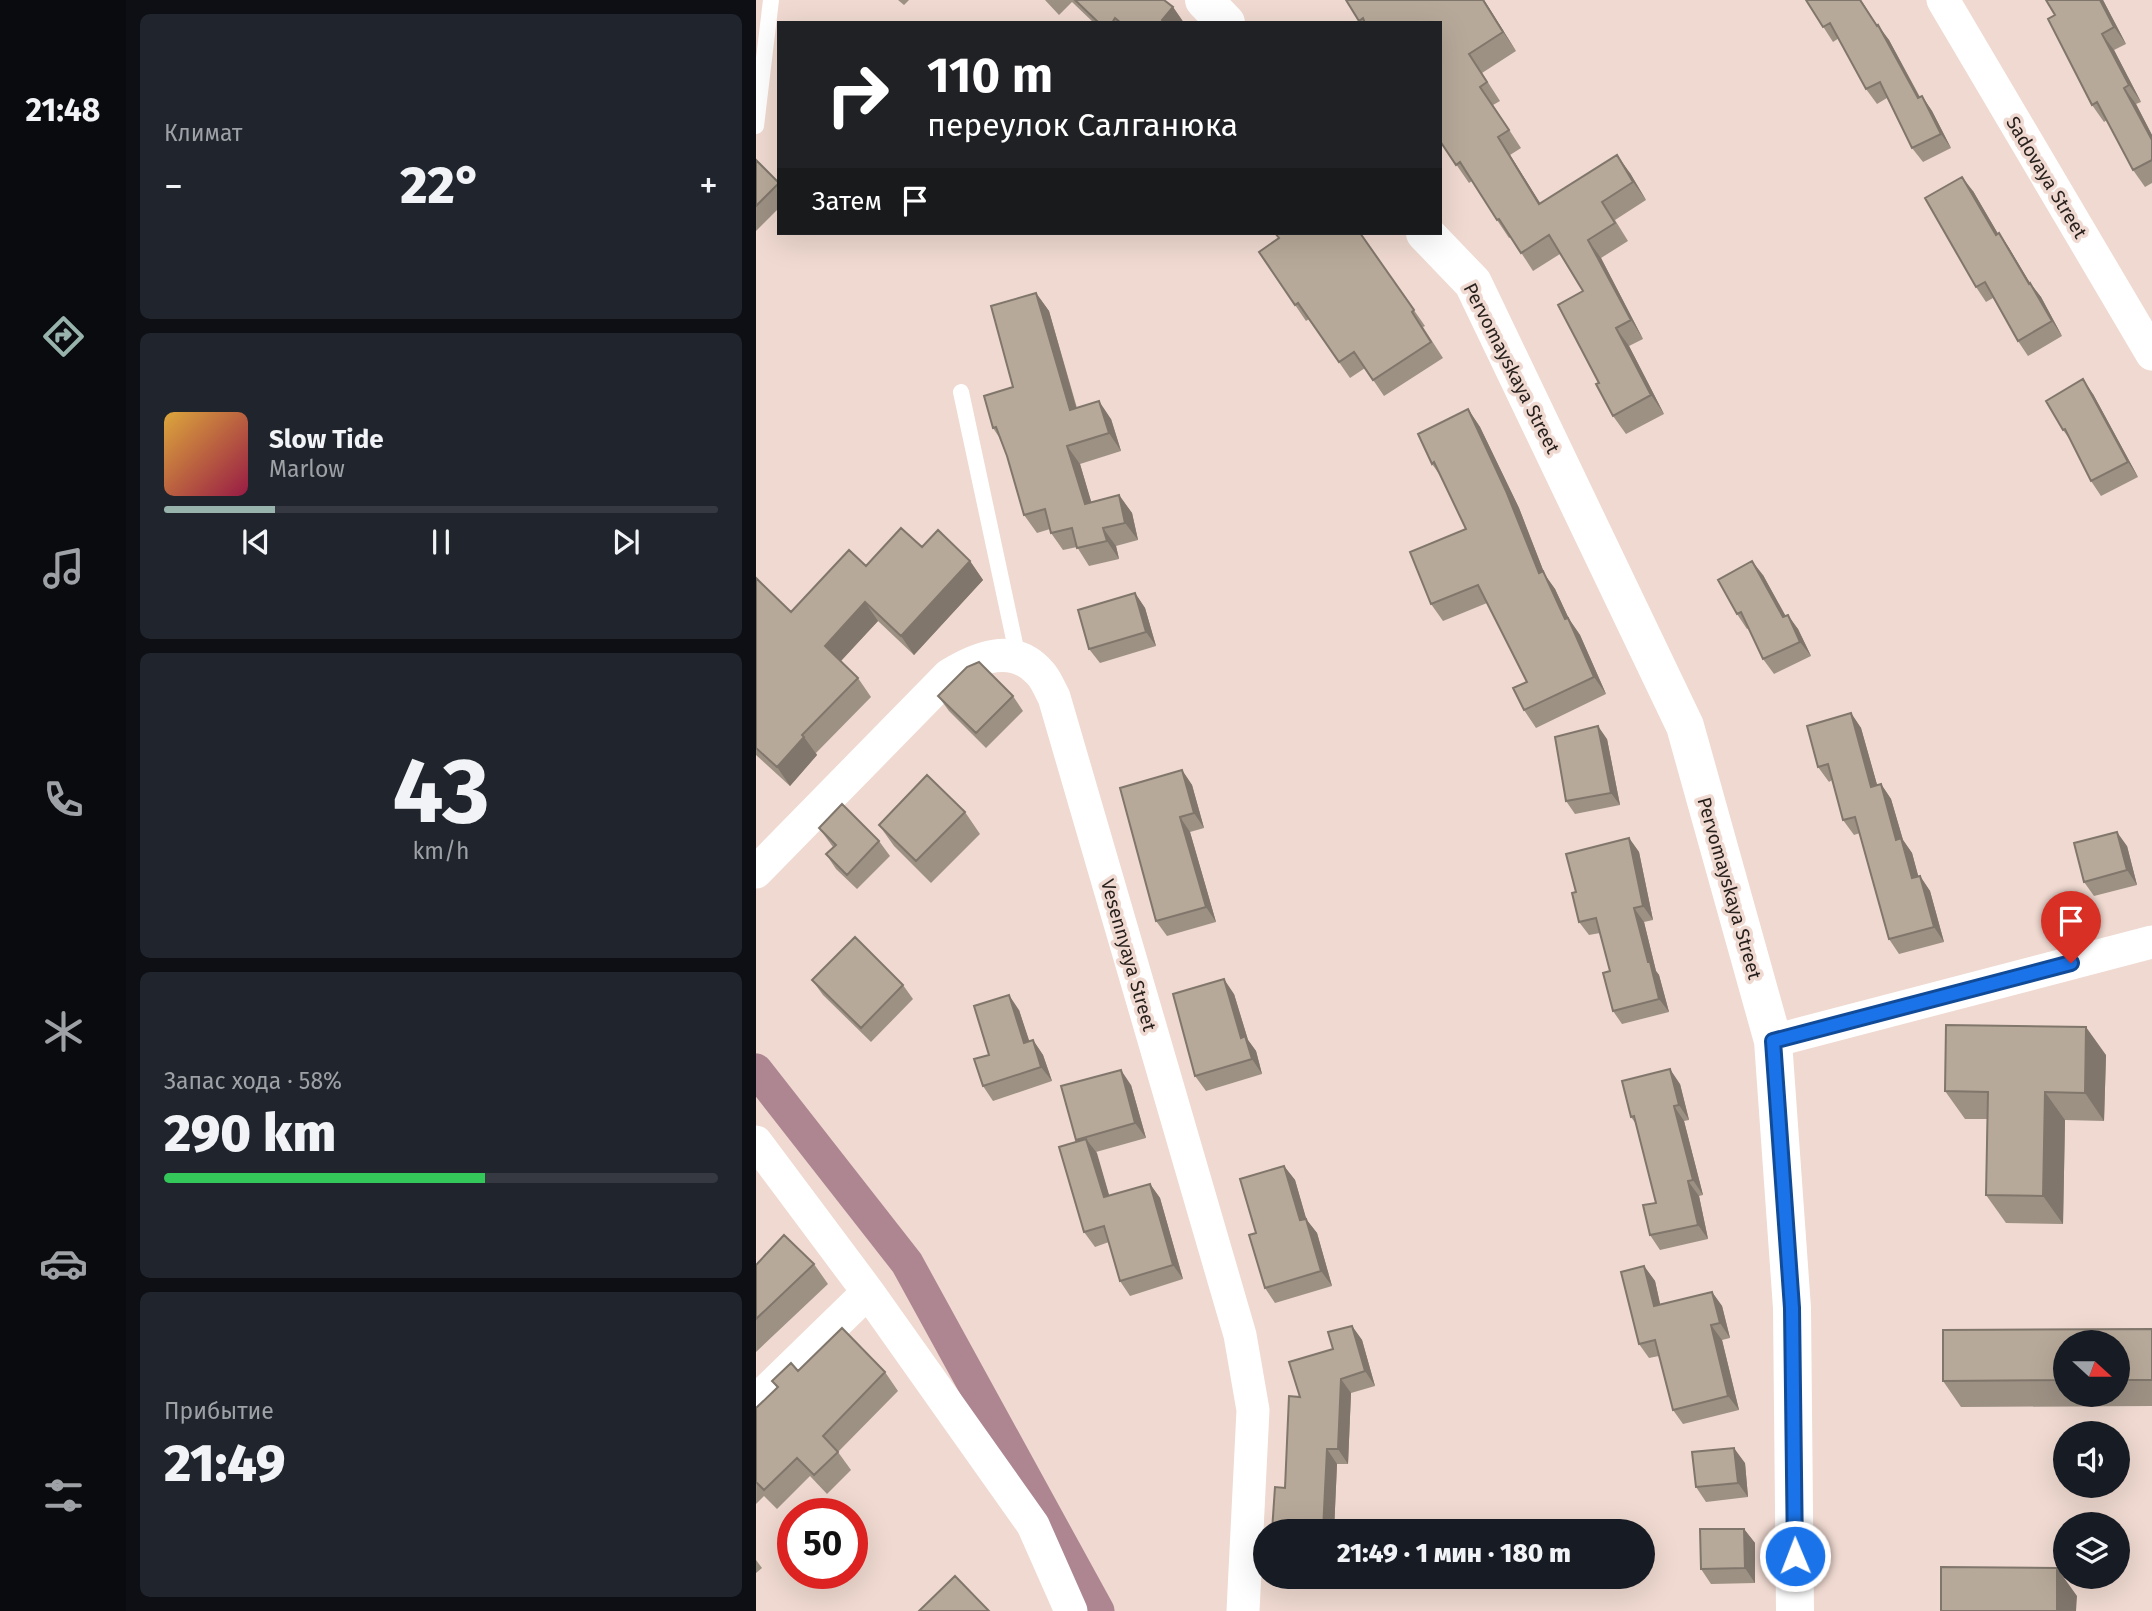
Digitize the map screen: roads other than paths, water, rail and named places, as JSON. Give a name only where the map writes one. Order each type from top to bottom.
[{"type":"main road","points":[[1204,0],[1224,21]]},
{"type":"main road","name":"Pervomayskaya Street","points":[[1427,235],[1473,283],[1685,726],[1773,1041],[1792,1308],[1796,1611]]},
{"type":"street","name":"Sadovaya Street","points":[[1943,0],[2152,354]]},
{"type":"street","points":[[756,872],[949,675],[974,660],[998,654],[1018,658]]},
{"type":"street","name":"Vesennyaya Street","points":[[1018,658],[1040,672],[1054,697],[1240,1335],[1253,1410],[1244,1611]]},
{"type":"street","points":[[1773,1041],[2152,942]]},
{"type":"street","points":[[756,1142],[868,1292],[1033,1525],[1071,1611]]},
{"type":"street","points":[[756,1401],[868,1292]]},
{"type":"lane","points":[[756,126],[771,0]]},
{"type":"lane","points":[[961,392],[1018,658]]},
{"type":"waterway","points":[[756,1070],[907,1263],[1098,1611]]}]
